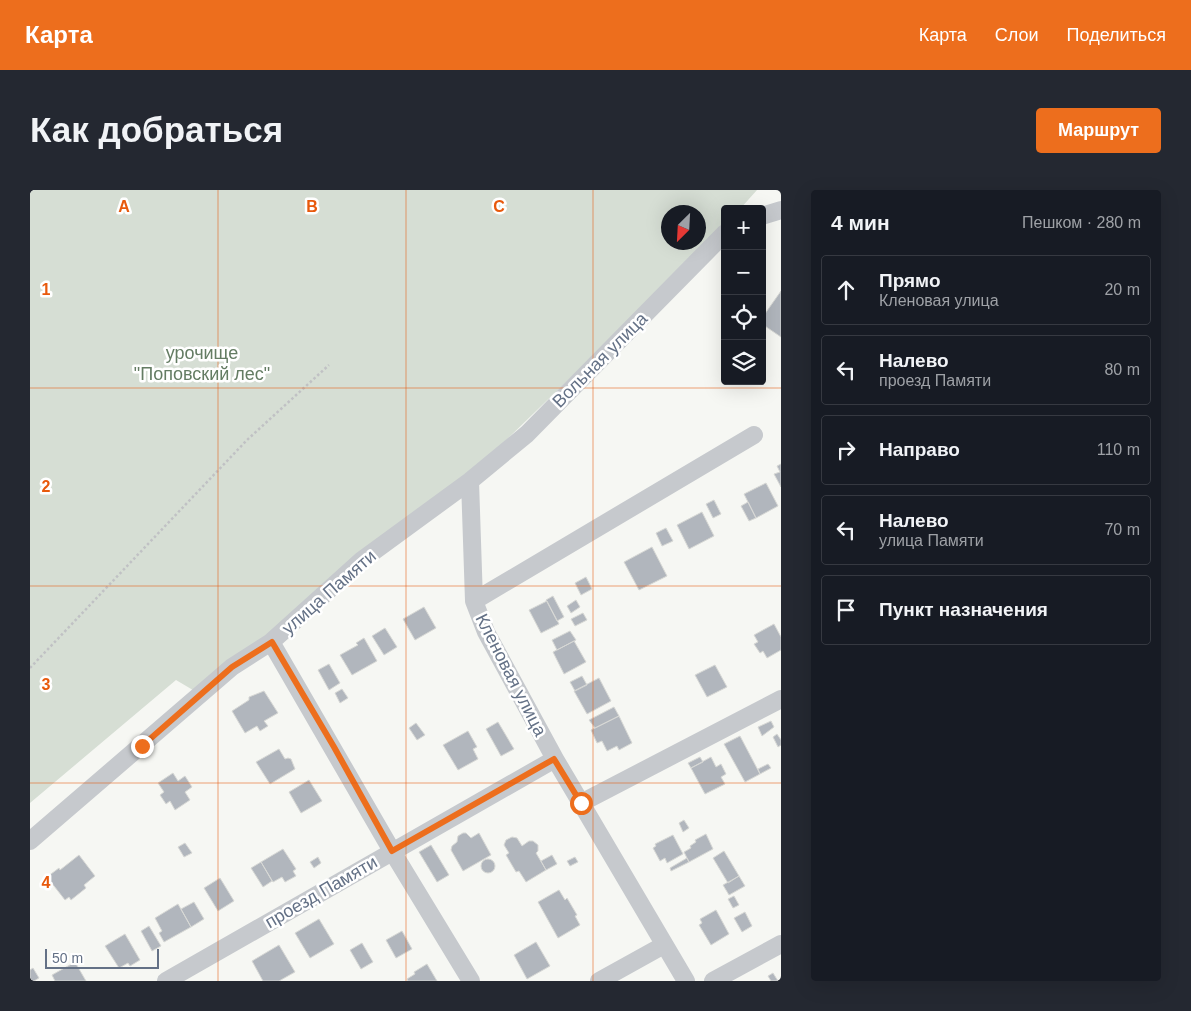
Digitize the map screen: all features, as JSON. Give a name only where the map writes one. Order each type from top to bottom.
[{"type":"street","points":[[766,215],[781,210]]},
{"type":"street","name":"Вольная улица","points":[[470,481],[527,434],[721,237]]},
{"type":"street","points":[[474,601],[754,436]]},
{"type":"street","name":"Кленовая улица","points":[[470,481],[474,601],[486,632],[554,759],[686,981]]},
{"type":"street","name":"улица Памяти","points":[[30,841],[232,667],[272,642],[362,560],[470,481]]},
{"type":"street","points":[[272,642],[392,851],[471,981]]},
{"type":"street","points":[[581,803],[781,699]]},
{"type":"street","name":"проезд Памяти","points":[[166,981],[554,759]]},
{"type":"street","points":[[712,981],[781,944]]},
{"type":"street","points":[[599,981],[664,945]]},
{"type":"path","points":[[30,668],[248,440],[329,365]]},
{"type":"green space","name":"урочище \"Поповский лес\"","points":[[30,190],[757,190],[744,205],[721,205],[721,229],[706,246],[706,205],[661,205],[661,250],[701,251],[471,474],[203,696],[176,680],[30,803]]},
{"type":"building","points":[[781,291],[781,337],[766,327],[766,312]]},
{"type":"building","points":[[781,464],[781,487],[774,474],[780,472],[777,466]]},
{"type":"building","points":[[766,483],[778,506],[756,518],[744,494]]},
{"type":"building","points":[[714,500],[721,514],[713,518],[706,504]]},
{"type":"building","points":[[748,502],[756,518],[749,521],[741,506]]},
{"type":"building","points":[[702,512],[714,536],[689,549],[677,525]]},
{"type":"building","points":[[666,528],[673,541],[662,546],[656,533]]},
{"type":"building","points":[[652,547],[667,576],[639,590],[624,562]]},
{"type":"building","points":[[586,577],[592,589],[581,595],[575,583]]},
{"type":"building","points":[[553,596],[564,617],[557,621],[546,600]]},
{"type":"building","points":[[576,600],[580,607],[571,613],[567,606]]},
{"type":"building","points":[[547,601],[559,624],[541,633],[529,610]]},
{"type":"building","points":[[424,607],[436,628],[415,640],[403,619]]},
{"type":"building","points":[[583,613],[587,620],[575,626],[571,619]]},
{"type":"building","points":[[774,624],[781,637],[781,650],[767,658],[763,651],[760,653],[754,644],[758,642],[754,635]]},
{"type":"building","points":[[385,628],[397,647],[384,655],[372,636]]},
{"type":"building","points":[[570,631],[576,640],[557,650],[552,640]]},
{"type":"building","points":[[364,638],[377,661],[352,675],[340,655],[358,645],[356,643]]},
{"type":"building","points":[[574,641],[586,662],[564,674],[553,652]]},
{"type":"building","points":[[329,664],[340,683],[329,690],[318,670]]},
{"type":"building","points":[[715,665],[727,687],[707,697],[695,675]]},
{"type":"building","points":[[582,676],[587,685],[575,691],[570,682]]},
{"type":"building","points":[[599,678],[611,701],[587,714],[574,691]]},
{"type":"building","points":[[342,689],[348,698],[340,703],[335,693]]},
{"type":"building","points":[[264,691],[278,713],[264,721],[268,726],[260,731],[257,726],[245,733],[232,711],[249,700],[249,697]]},
{"type":"building","points":[[614,707],[619,716],[595,728],[589,720]]},
{"type":"building","points":[[619,716],[632,743],[619,750],[617,746],[607,751],[602,741],[597,743],[591,730]]},
{"type":"building","points":[[771,721],[774,727],[762,736],[758,727]]},
{"type":"building","points":[[498,722],[514,749],[501,756],[486,729]]},
{"type":"building","points":[[416,723],[425,735],[417,740],[409,728]]},
{"type":"building","points":[[468,731],[477,747],[473,749],[478,759],[458,770],[443,745]]},
{"type":"building","points":[[777,734],[781,740],[781,745],[778,747],[773,737]]},
{"type":"building","points":[[740,736],[760,774],[745,782],[724,744]]},
{"type":"building","points":[[279,749],[285,759],[291,759],[295,769],[270,784],[256,762]]},
{"type":"building","points":[[700,757],[703,762],[691,768],[688,763]]},
{"type":"building","points":[[711,757],[716,767],[721,764],[726,774],[721,777],[725,784],[705,794],[691,768]]},
{"type":"building","points":[[768,764],[771,768],[760,774],[758,769]]},
{"type":"building","points":[[173,773],[178,781],[185,776],[192,787],[185,792],[190,800],[175,810],[170,801],[166,804],[160,795],[164,792],[158,783]]},
{"type":"building","points":[[309,780],[322,801],[301,813],[289,792]]},
{"type":"building","points":[[684,820],[689,828],[683,832],[679,823]]},
{"type":"building","points":[[466,833],[471,838],[479,833],[491,855],[463,871],[451,850],[452,846],[457,842],[458,836]]},
{"type":"building","points":[[706,834],[713,849],[689,862],[684,852],[691,848],[690,846],[696,842],[695,840]]},
{"type":"building","points":[[673,835],[683,854],[667,863],[665,858],[660,861],[653,848],[656,846],[655,844]]},
{"type":"building","points":[[512,837],[517,838],[522,846],[529,841],[533,841],[538,845],[536,853],[546,870],[526,882],[519,871],[516,872],[506,855],[509,853],[504,845],[506,840]]},
{"type":"building","points":[[185,843],[192,853],[184,857],[178,847]]},
{"type":"building","points":[[431,845],[449,875],[437,882],[419,852]]},
{"type":"building","points":[[283,849],[296,869],[293,871],[296,876],[285,882],[282,877],[273,882],[261,862]]},
{"type":"building","points":[[724,851],[739,876],[728,883],[713,858]]},
{"type":"building","points":[[79,855],[95,876],[84,885],[86,888],[71,900],[69,897],[65,900],[47,877],[59,868],[60,870]]},
{"type":"building","points":[[552,855],[557,864],[546,870],[541,861]]},
{"type":"building","points":[[318,857],[321,863],[314,868],[310,862]]},
{"type":"building","points":[[575,857],[578,862],[570,866],[567,861]]},
{"type":"building","points":[[687,858],[689,862],[671,871],[670,868]]},
{"type":"building","points":[[488,859],[493,861],[495,866],[493,871],[488,873],[483,871],[481,866],[483,861]]},
{"type":"building","points":[[261,862],[272,881],[263,887],[251,868]]},
{"type":"building","points":[[739,876],[745,886],[729,895],[723,885]]},
{"type":"building","points":[[220,878],[234,901],[218,911],[204,888]]},
{"type":"building","points":[[559,890],[565,900],[567,898],[577,915],[575,916],[580,925],[558,938],[538,902]]},
{"type":"building","points":[[734,896],[739,905],[733,908],[728,899]]},
{"type":"building","points":[[194,902],[204,919],[191,927],[181,909]]},
{"type":"building","points":[[178,904],[191,927],[164,942],[159,933],[162,931],[155,918]]},
{"type":"building","points":[[716,910],[729,934],[711,945],[699,925],[702,923],[700,919]]},
{"type":"building","points":[[745,912],[752,926],[742,932],[734,918]]},
{"type":"building","points":[[319,919],[334,944],[310,958],[295,933]]},
{"type":"building","points":[[149,926],[161,946],[152,951],[141,931]]},
{"type":"building","points":[[402,931],[412,949],[396,958],[386,940]]},
{"type":"building","points":[[125,934],[140,960],[130,966],[128,963],[119,968],[105,946]]},
{"type":"building","points":[[536,942],[550,966],[527,979],[514,955]]},
{"type":"building","points":[[362,943],[373,962],[361,969],[350,950]]},
{"type":"building","points":[[279,945],[295,972],[279,981],[263,981],[252,961]]},
{"type":"building","points":[[75,962],[86,981],[55,981],[52,975]]},
{"type":"building","points":[[427,964],[437,981],[408,981],[407,979],[415,974],[414,972]]},
{"type":"building","points":[[33,968],[39,978],[32,981],[30,970]]},
{"type":"building","points":[[773,973],[778,981],[771,981],[768,976]]},
{"type":"route","points":[[142,746],[232,667],[272,642],[392,851],[554,759],[581,803]]}]
